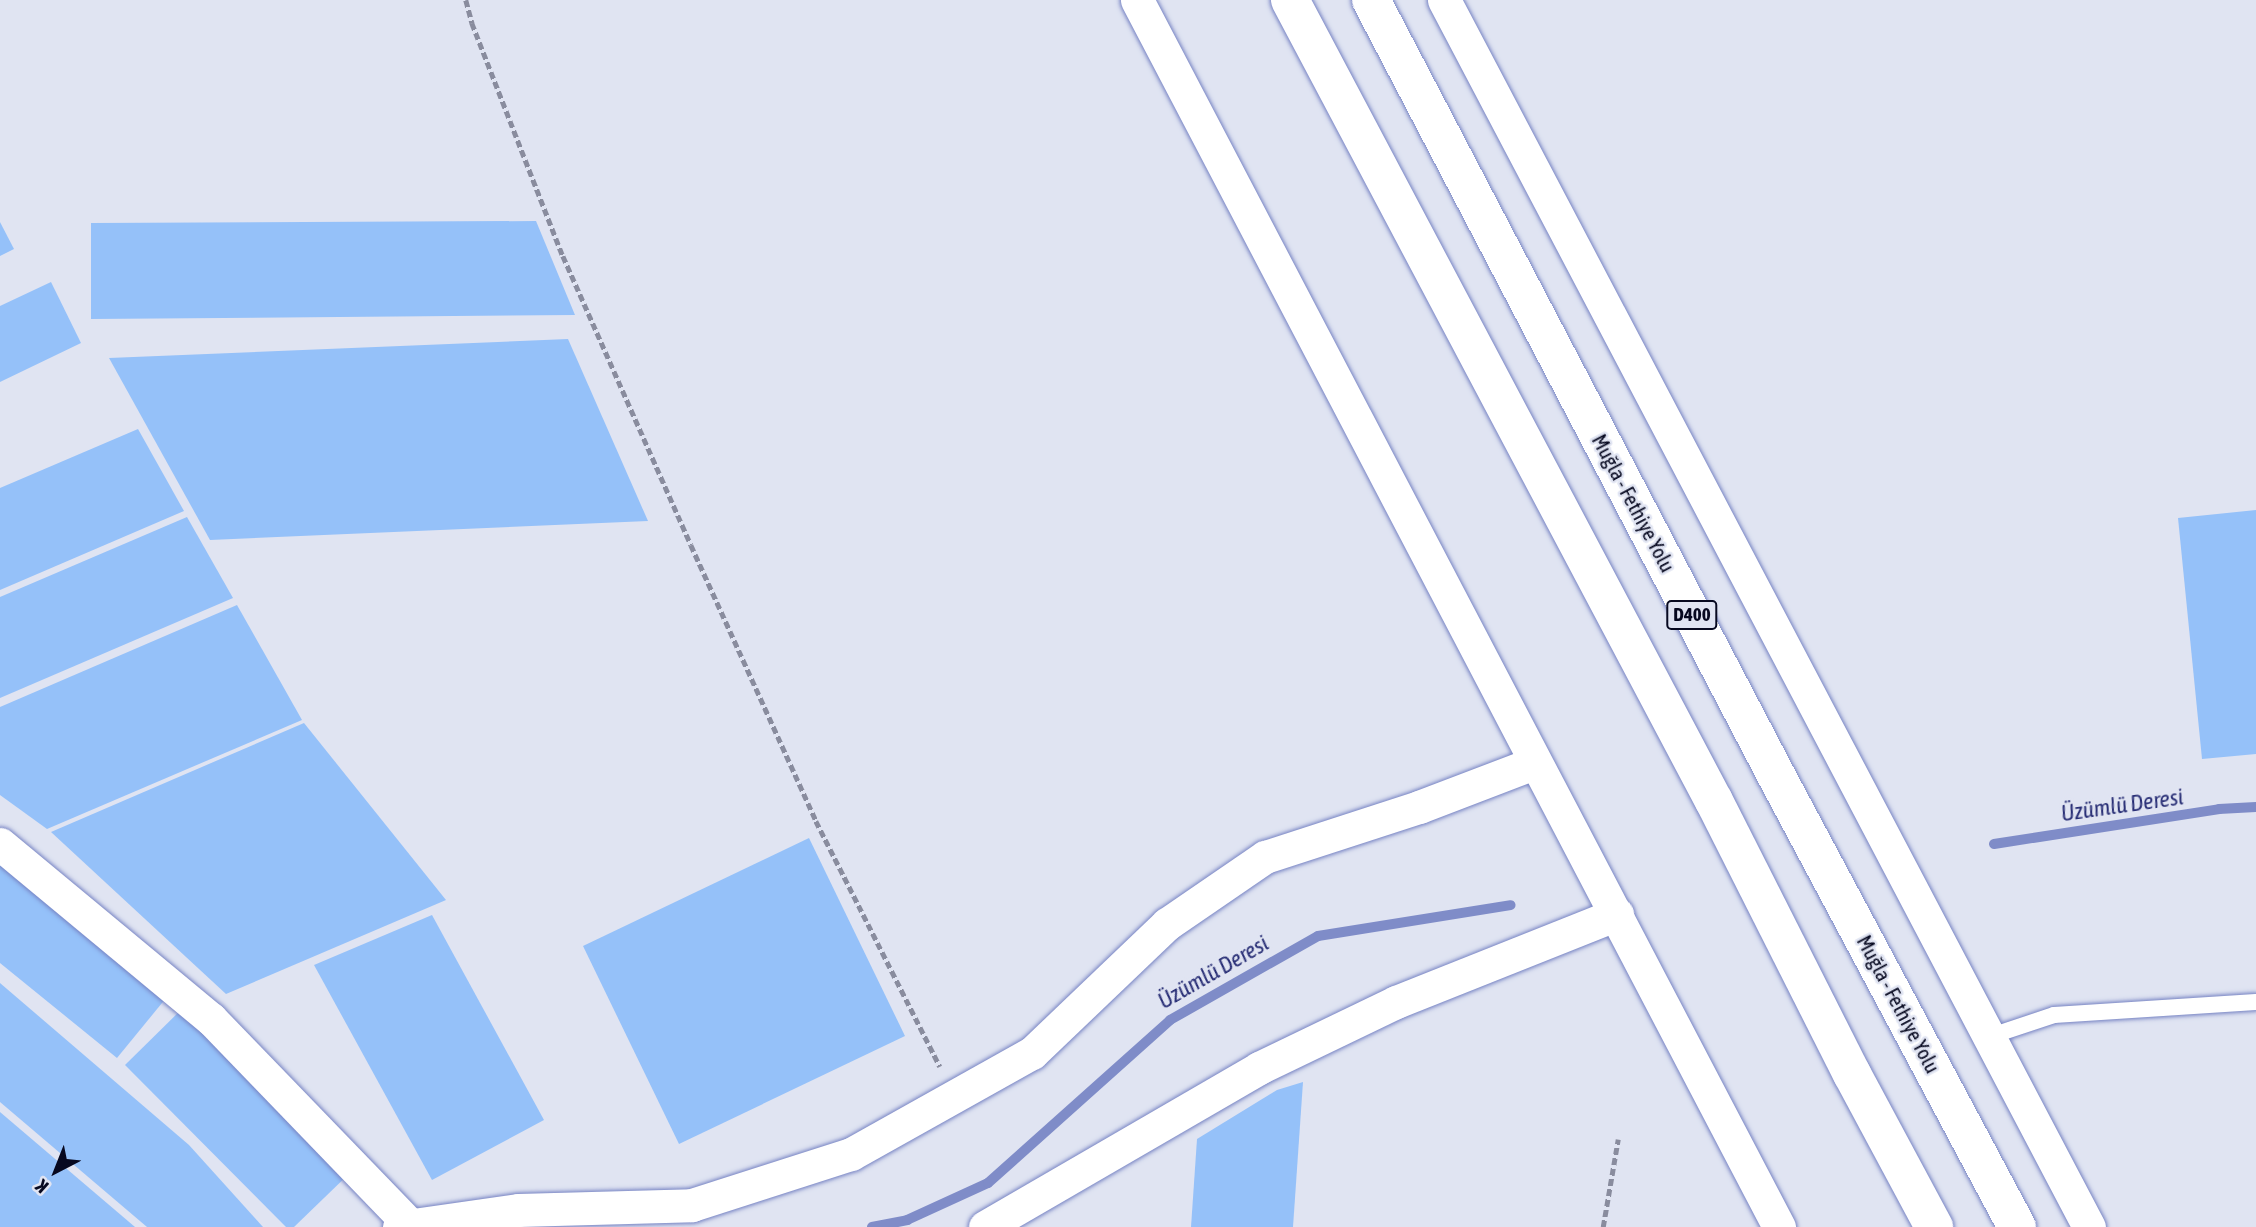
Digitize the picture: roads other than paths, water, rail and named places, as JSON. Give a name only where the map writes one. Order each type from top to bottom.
[{"type":"highway","points":[[1290,0],[1714,801],[1852,1074],[1934,1227]]},
{"type":"highway","name":"Muğla - Fethiye Yolu","points":[[1371,0],[1777,777],[2017,1227]]},
{"type":"street","points":[[1137,0],[1534,763],[1617,914],[1703,1087],[1779,1227]]},
{"type":"street","points":[[1444,0],[2089,1227]]},
{"type":"street","points":[[0,844],[211,1018],[407,1226],[518,1210],[692,1205],[851,1154],[1032,1053],[1167,924],[1265,857],[1419,807],[1534,763]]},
{"type":"street","points":[[985,1227],[1259,1068],[1396,1002],[1617,914]]},
{"type":"lane","points":[[1988,1037],[2054,1015],[2256,1002]]},
{"type":"waterway","name":"Üzümlü Deresi","points":[[1994,844],[2219,809],[2256,807]]},
{"type":"waterway","name":"Üzümlü Deresi","points":[[872,1227],[907,1220],[988,1183],[1170,1020],[1318,936],[1511,905]]}]
